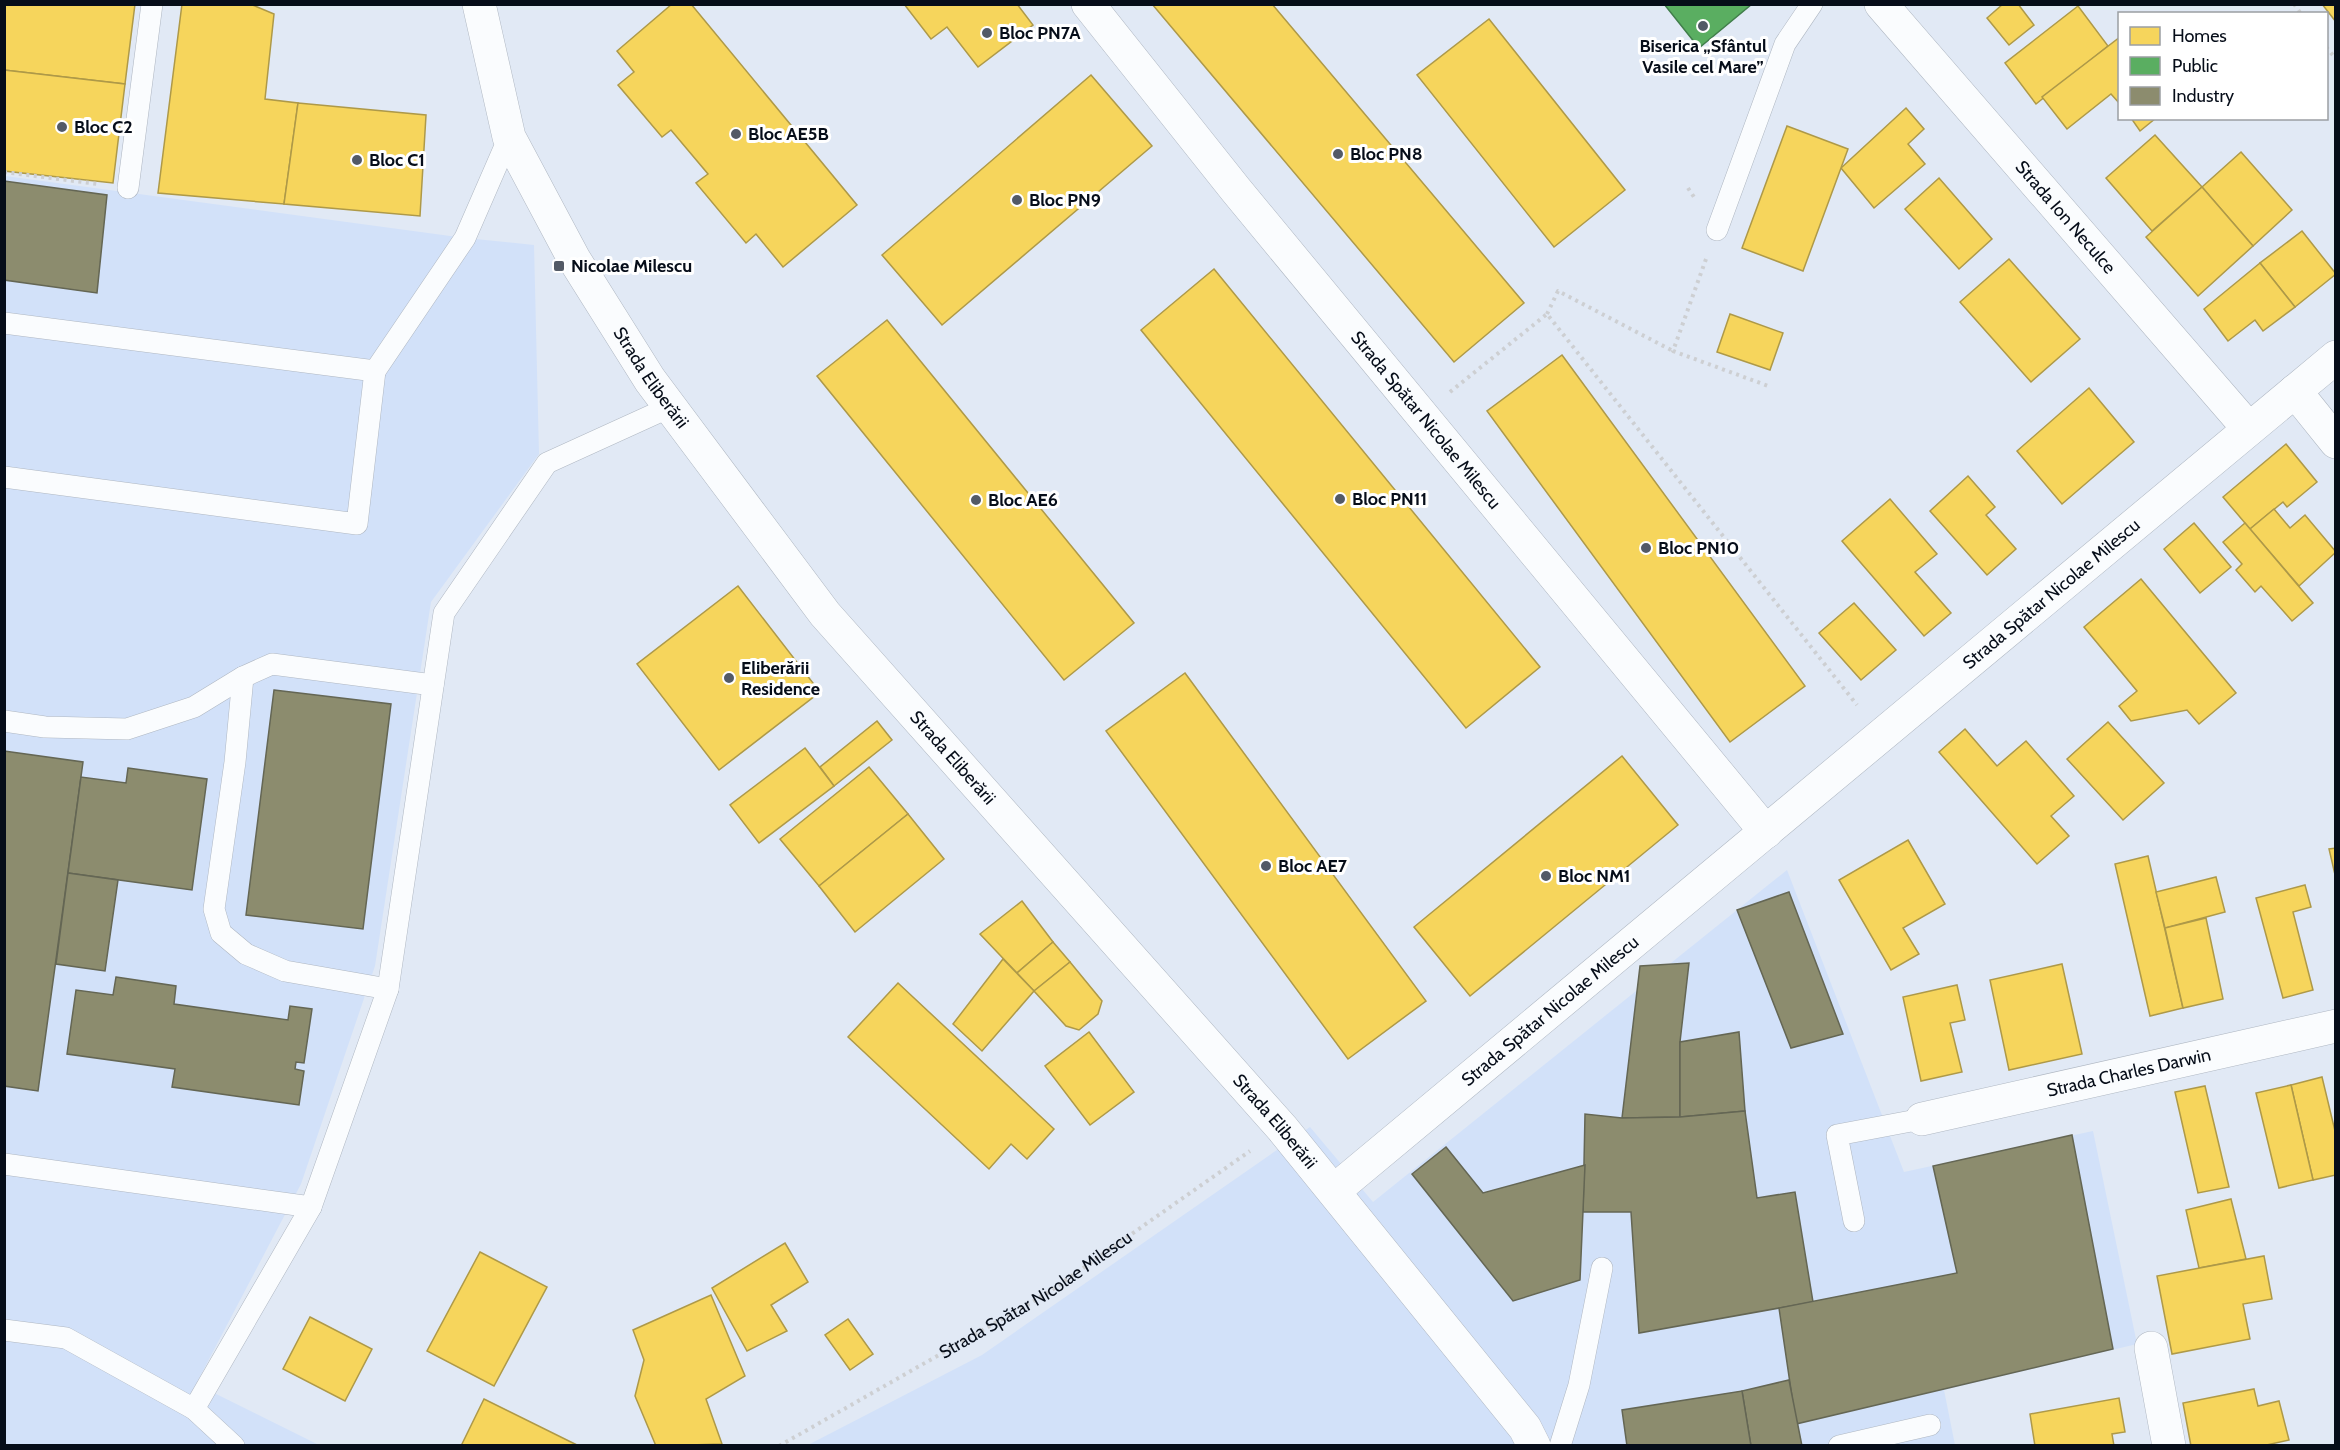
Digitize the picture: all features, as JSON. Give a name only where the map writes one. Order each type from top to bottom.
[{"type":"street","name":"Strada Eliberării","points":[[479,4],[509,137],[574,259],[650,380],[825,614],[1282,1128],[1335,1191],[1526,1440]]},
{"type":"street","name":"Strada Spătar Nicolae Milescu","points":[[1088,4],[1236,190],[1421,416],[1766,832]]},
{"type":"street","name":"Strada Ion Neculce","points":[[1881,4],[2249,429]]},
{"type":"street","name":"Strada Spătar Nicolae Milescu","points":[[1335,1191],[2336,357]]},
{"type":"street","points":[[2295,391],[2336,442]]},
{"type":"street","name":"Strada Charles Darwin","points":[[1922,1119],[2336,1026]]},
{"type":"street","points":[[2151,1348],[2169,1446]]},
{"type":"lane","points":[[128,188],[152,4]]},
{"type":"lane","points":[[1717,230],[1785,44],[1812,4]]},
{"type":"lane","points":[[4,477],[357,524],[375,371],[465,238],[509,137]]},
{"type":"lane","points":[[4,323],[375,371]]},
{"type":"lane","points":[[194,1409],[311,1207],[388,989],[444,613],[547,463],[670,406]]},
{"type":"lane","points":[[4,722],[45,727],[128,729],[194,707],[243,677],[273,664],[434,685]]},
{"type":"lane","points":[[243,677],[214,909],[221,933],[246,954],[285,971],[388,989]]},
{"type":"lane","points":[[1854,1221],[1837,1135],[1922,1119]]},
{"type":"lane","points":[[4,1164],[311,1207]]},
{"type":"lane","points":[[1560,1446],[1579,1385],[1602,1268]]},
{"type":"lane","points":[[4,1330],[66,1338],[194,1409],[234,1446]]},
{"type":"lane","points":[[1839,1446],[1930,1425]]},
{"type":"path","points":[[4,172],[128,188]]},
{"type":"path","points":[[1673,351],[1717,230]]},
{"type":"path","points":[[1421,416],[1547,314],[1558,291],[1673,351],[1771,387]]},
{"type":"path","points":[[1547,314],[1882,736]]},
{"type":"path","name":"Strada Spătar Nicolae Milescu","points":[[779,1446],[1046,1294],[1282,1128]]},
{"type":"shaded area","points":[[5,176],[465,238],[534,245],[539,454],[431,602],[375,966],[301,1184],[196,1384],[319,1445],[5,1446]]},
{"type":"shaded area","points":[[1787,870],[1904,1172],[2093,1131],[2137,1344],[1944,1390],[1955,1445],[806,1446],[982,1355],[1310,1127],[1373,1202]]},
{"type":"building: Homes","points":[[4,4],[135,4],[125,84],[4,70]]},
{"type":"building: Homes","points":[[182,4],[250,4],[274,14],[265,99],[298,103],[284,204],[158,193]]},
{"type":"building: Homes","name":"Bloc AE5B","points":[[672,4],[691,4],[857,205],[783,267],[756,234],[746,243],[696,183],[708,174],[671,130],[662,137],[618,85],[634,72],[617,51]]},
{"type":"building: Homes","name":"Bloc PN7A","points":[[904,4],[1017,4],[1033,25],[978,67],[947,27],[931,39]]},
{"type":"building: Homes","name":"Bloc PN8","points":[[1152,4],[1272,4],[1524,303],[1454,362]]},
{"type":"building: Homes","points":[[2003,4],[2018,4],[2034,25],[2009,45],[1987,18]]},
{"type":"building: Homes","points":[[2322,4],[2336,4],[2336,22]]},
{"type":"building: Homes","points":[[2078,6],[2108,46],[2036,104],[2005,63]]},
{"type":"building: Homes","points":[[1489,19],[1625,190],[1554,247],[1417,75]]},
{"type":"building: Homes","points":[[2118,39],[2118,102],[2111,94],[2067,129],[2042,97]]},
{"type":"building: Homes","name":"Bloc C2","points":[[4,70],[125,84],[113,183],[4,171]]},
{"type":"building: Homes","name":"Bloc PN9","points":[[1091,75],[1152,146],[942,325],[882,255]]},
{"type":"building: Homes","name":"Bloc C1","points":[[298,103],[426,115],[420,216],[284,204]]},
{"type":"building: Homes","points":[[1906,108],[1924,129],[1908,144],[1925,164],[1874,208],[1841,168]]},
{"type":"building: Homes","points":[[2132,120],[2154,120],[2140,131]]},
{"type":"building: Homes","points":[[1787,126],[1848,149],[1803,271],[1742,248]]},
{"type":"building: Homes","points":[[2155,135],[2202,187],[2152,231],[2106,178]]},
{"type":"building: Homes","points":[[2241,152],[2292,210],[2253,246],[2202,187]]},
{"type":"building: Homes","points":[[1939,178],[1992,239],[1959,269],[1905,209]]},
{"type":"building: Homes","points":[[2202,187],[2253,246],[2198,296],[2146,237]]},
{"type":"building: Homes","points":[[2302,231],[2336,274],[2295,307],[2260,263]]},
{"type":"building: Homes","points":[[2009,259],[2080,339],[2031,382],[1960,302]]},
{"type":"building: Homes","points":[[2260,263],[2295,307],[2263,331],[2255,320],[2228,341],[2204,309]]},
{"type":"building: Homes","name":"Bloc PN11","points":[[1214,269],[1540,667],[1466,728],[1141,330]]},
{"type":"building: Homes","points":[[1730,314],[1783,333],[1770,370],[1717,352]]},
{"type":"building: Homes","name":"Bloc AE6","points":[[887,320],[1134,623],[1064,680],[817,376]]},
{"type":"building: Homes","name":"Bloc PN10","points":[[1562,355],[1805,686],[1730,742],[1487,411]]},
{"type":"building: Homes","points":[[2089,388],[2134,442],[2062,504],[2017,451]]},
{"type":"building: Homes","points":[[2286,444],[2317,482],[2287,507],[2283,502],[2250,529],[2223,497]]},
{"type":"building: Homes","points":[[1968,476],[1995,507],[1986,515],[2016,549],[1987,575],[1930,511]]},
{"type":"building: Homes","points":[[1890,499],[1937,554],[1915,572],[1951,613],[1924,636],[1842,541]]},
{"type":"building: Homes","points":[[2274,509],[2290,528],[2305,515],[2336,552],[2299,586],[2250,529]]},
{"type":"building: Homes","points":[[2194,523],[2231,567],[2200,593],[2164,549]]},
{"type":"building: Homes","points":[[2245,523],[2313,603],[2292,621],[2261,586],[2255,592],[2236,570],[2242,564],[2223,542]]},
{"type":"building: Homes","points":[[2141,579],[2236,693],[2199,724],[2187,710],[2131,721],[2119,706],[2137,691],[2084,627]]},
{"type":"building: Homes","name":"Eliberării Residence","points":[[738,586],[820,692],[719,770],[637,664]]},
{"type":"building: Homes","points":[[1854,603],[1896,650],[1861,680],[1819,633]]},
{"type":"building: Homes","name":"Bloc AE7","points":[[1185,673],[1426,1001],[1348,1059],[1106,731]]},
{"type":"building: Homes","points":[[877,721],[892,740],[834,786],[820,767]]},
{"type":"building: Homes","points":[[2108,722],[2164,783],[2123,820],[2067,759]]},
{"type":"building: Homes","points":[[1965,729],[1997,766],[2026,741],[2074,796],[2051,816],[2069,836],[2037,864],[1939,752]]},
{"type":"building: Homes","points":[[805,748],[834,786],[759,843],[730,805]]},
{"type":"building: Homes","name":"Bloc NM1","points":[[1622,756],[1678,825],[1470,996],[1414,927]]},
{"type":"building: Homes","points":[[869,767],[908,814],[819,886],[780,839]]},
{"type":"building: Homes","points":[[908,814],[944,859],[855,932],[819,886]]},
{"type":"building: Homes","points":[[1908,840],[1945,904],[1903,928],[1919,954],[1891,970],[1839,880]]},
{"type":"building: Homes","points":[[2336,848],[2336,879],[2329,849]]},
{"type":"building: Homes","points":[[2148,856],[2183,1008],[2150,1016],[2115,864]]},
{"type":"building: Homes","points":[[2216,877],[2225,912],[2165,928],[2156,892]]},
{"type":"building: Homes","points":[[2305,885],[2311,907],[2293,912],[2313,990],[2283,998],[2256,898]]},
{"type":"building: Homes","points":[[1022,901],[1053,942],[1017,973],[980,934]]},
{"type":"building: Homes","points":[[2206,918],[2223,999],[2183,1008],[2165,928]]},
{"type":"building: Homes","points":[[1053,942],[1070,962],[1034,991],[1017,973]]},
{"type":"building: Homes","points":[[1003,959],[1034,991],[982,1051],[953,1024]]},
{"type":"building: Homes","points":[[1070,962],[1102,1001],[1098,1014],[1079,1030],[1066,1026],[1034,991]]},
{"type":"building: Homes","points":[[2062,964],[2082,1054],[2009,1070],[1990,980]]},
{"type":"building: Homes","points":[[898,983],[1054,1129],[1027,1159],[1011,1144],[989,1169],[848,1037]]},
{"type":"building: Homes","points":[[1957,985],[1965,1020],[1950,1023],[1962,1072],[1921,1081],[1903,997]]},
{"type":"building: Homes","points":[[1089,1032],[1134,1092],[1090,1125],[1045,1066]]},
{"type":"building: Homes","points":[[2322,1077],[2336,1135],[2336,1175],[2313,1180],[2291,1085]]},
{"type":"building: Homes","points":[[2291,1085],[2313,1180],[2279,1188],[2256,1093]]},
{"type":"building: Homes","points":[[2205,1086],[2229,1187],[2198,1193],[2175,1092]]},
{"type":"building: Homes","points":[[2231,1199],[2246,1259],[2199,1268],[2186,1210]]},
{"type":"building: Homes","points":[[785,1243],[808,1282],[771,1305],[787,1331],[747,1351],[712,1288]]},
{"type":"building: Homes","points":[[480,1252],[547,1287],[494,1386],[427,1351]]},
{"type":"building: Homes","points":[[2264,1256],[2272,1299],[2243,1304],[2250,1339],[2172,1354],[2157,1276]]},
{"type":"building: Homes","points":[[711,1295],[745,1376],[706,1399],[722,1444],[656,1446],[635,1396],[644,1360],[633,1330]]},
{"type":"building: Homes","points":[[310,1317],[372,1349],[345,1401],[283,1369]]},
{"type":"building: Homes","points":[[848,1319],[873,1354],[850,1370],[825,1335]]},
{"type":"building: Homes","points":[[2254,1389],[2258,1406],[2279,1401],[2289,1440],[2262,1446],[2191,1446],[2183,1403]]},
{"type":"building: Homes","points":[[2119,1398],[2125,1432],[2112,1434],[2114,1446],[2035,1446],[2030,1414]]},
{"type":"building: Homes","points":[[484,1399],[579,1446],[461,1446]]},
{"type":"building: Public","name":"Biserica „Sfântul Vasile cel Mare”","points":[[1664,4],[1752,4],[1699,48]]},
{"type":"building: Industry","points":[[4,181],[107,195],[97,293],[4,280]]},
{"type":"building: Industry","points":[[274,690],[391,704],[363,929],[246,915]]},
{"type":"building: Industry","points":[[4,751],[83,762],[38,1091],[4,1086]]},
{"type":"building: Industry","points":[[128,768],[207,779],[192,890],[68,873],[81,777],[126,783]]},
{"type":"building: Industry","points":[[68,873],[118,880],[105,971],[56,964]]},
{"type":"building: Industry","points":[[1789,892],[1843,1034],[1791,1048],[1737,910]]},
{"type":"building: Industry","points":[[1689,963],[1680,1042],[1680,1117],[1622,1118],[1640,966]]},
{"type":"building: Industry","points":[[116,977],[176,986],[174,1004],[288,1020],[290,1006],[312,1009],[304,1063],[296,1062],[295,1069],[304,1071],[299,1105],[172,1087],[175,1069],[67,1054],[76,990],[113,995]]},
{"type":"building: Industry","points":[[1739,1032],[1745,1111],[1680,1117],[1680,1042]]},
{"type":"building: Industry","points":[[1745,1111],[1757,1198],[1795,1192],[1813,1302],[1639,1333],[1631,1212],[1583,1212],[1585,1114],[1622,1118],[1680,1117]]},
{"type":"building: Industry","points":[[2072,1135],[2113,1349],[1796,1424],[1779,1308],[1957,1273],[1933,1166]]},
{"type":"building: Industry","points":[[1446,1147],[1483,1193],[1585,1165],[1580,1280],[1513,1301],[1412,1174]]},
{"type":"building: Industry","points":[[1789,1380],[1802,1446],[1751,1446],[1742,1391]]},
{"type":"building: Industry","points":[[1742,1391],[1751,1446],[1627,1446],[1622,1410]]},
{"type":"place","name":"Biserica „Sfântul Vasile cel Mare”","points":[[1703,26]]},
{"type":"place","name":"Bloc PN7A","points":[[987,33]]},
{"type":"place","name":"Bloc C2","points":[[62,127]]},
{"type":"place","name":"Bloc AE5B","points":[[736,134]]},
{"type":"place","name":"Bloc PN8","points":[[1338,154]]},
{"type":"place","name":"Bloc C1","points":[[357,160]]},
{"type":"place","name":"Bloc PN9","points":[[1017,200]]},
{"type":"place","name":"Nicolae Milescu","points":[[559,266]]},
{"type":"place","name":"Bloc PN11","points":[[1340,499]]},
{"type":"place","name":"Bloc AE6","points":[[976,500]]},
{"type":"place","name":"Bloc PN10","points":[[1646,548]]},
{"type":"place","name":"Eliberării Residence","points":[[729,678]]},
{"type":"place","name":"Bloc AE7","points":[[1266,866]]},
{"type":"place","name":"Bloc NM1","points":[[1546,876]]}]
